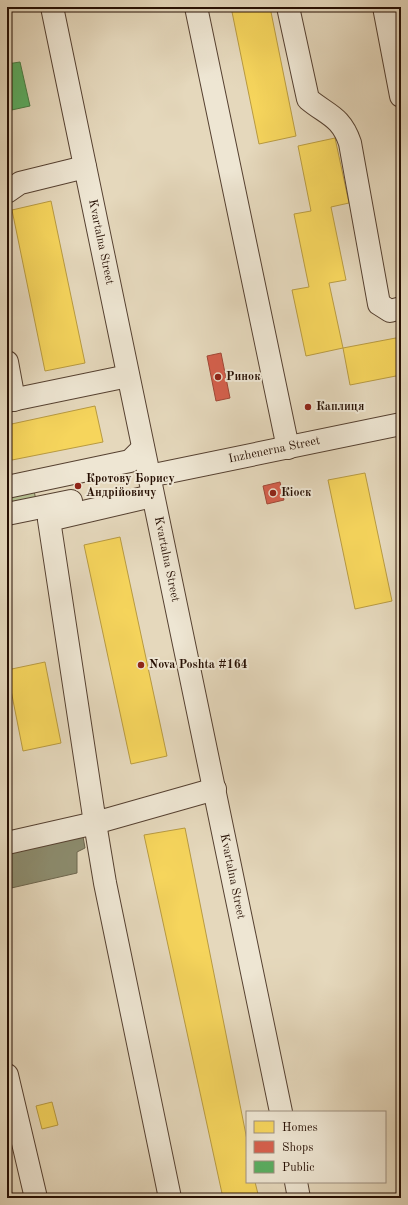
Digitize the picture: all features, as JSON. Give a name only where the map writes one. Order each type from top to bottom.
[{"type":"street","name":"Kvartalna Street","points":[[52,7],[281,1111]]},
{"type":"street","points":[[196,7],[288,448]]},
{"type":"street","points":[[288,7],[308,99],[318,107],[333,115],[346,131],[350,143],[379,304],[390,311],[401,308]]},
{"type":"street","points":[[384,7],[401,92]]},
{"type":"street","points":[[7,192],[20,183],[85,167]]},
{"type":"street","points":[[7,362],[11,401],[128,376]]},
{"type":"street","name":"Inzhenerna Street","points":[[7,514],[150,485],[288,448],[401,424]]},
{"type":"street","points":[[7,487],[130,461],[143,448]]},
{"type":"street","name":"Inzhenerna Street","points":[[95,823],[49,520],[150,485]]},
{"type":"street","points":[[7,843],[95,823],[215,789]]},
{"type":"street","points":[[95,823],[105,883],[170,1198]]},
{"type":"street","points":[[7,1075],[36,1198]]},
{"type":"street","points":[[296,1183],[299,1198]]},
{"type":"green space","points":[[33,486],[37,505],[11,510],[7,492]]},
{"type":"building: Homes","points":[[231,7],[270,7],[296,136],[259,144]]},
{"type":"building: Homes","points":[[335,138],[349,203],[331,207],[346,280],[329,283],[343,348],[306,356],[292,290],[309,287],[294,214],[311,211],[298,146]]},
{"type":"building: Homes","points":[[51,201],[85,363],[45,371],[12,210]]},
{"type":"building: Homes","points":[[401,337],[401,375],[350,385],[343,348]]},
{"type":"building: Homes","points":[[95,406],[103,442],[7,461],[7,425]]},
{"type":"building: Homes","points":[[365,473],[392,601],[355,609],[328,480]]},
{"type":"building: Homes","points":[[120,537],[167,756],[131,764],[84,545]]},
{"type":"building: Homes","points":[[45,662],[61,743],[23,751],[7,670]]},
{"type":"building: Homes","points":[[185,828],[246,1135],[246,1183],[255,1183],[259,1198],[223,1198],[144,835]]},
{"type":"building: Homes","points":[[52,1102],[58,1125],[42,1129],[36,1106]]},
{"type":"building: Shops","name":"Ринок","points":[[221,353],[230,398],[216,401],[207,356]]},
{"type":"building: Shops","name":"Кіоск","points":[[280,482],[284,500],[267,504],[263,486]]},
{"type":"building: Public","points":[[20,62],[30,106],[7,111],[7,64]]},
{"type":"building: Industry","points":[[82,831],[85,848],[77,852],[77,873],[7,889],[7,847]]},
{"type":"place","name":"Ринок","points":[[218,377]]},
{"type":"place","name":"Каплиця","points":[[308,407]]},
{"type":"place","name":"Кротову Борису Андрійовичу","points":[[78,486]]},
{"type":"place","name":"Кіоск","points":[[273,493]]},
{"type":"place","name":"Nova Poshta #164","points":[[141,665]]}]
